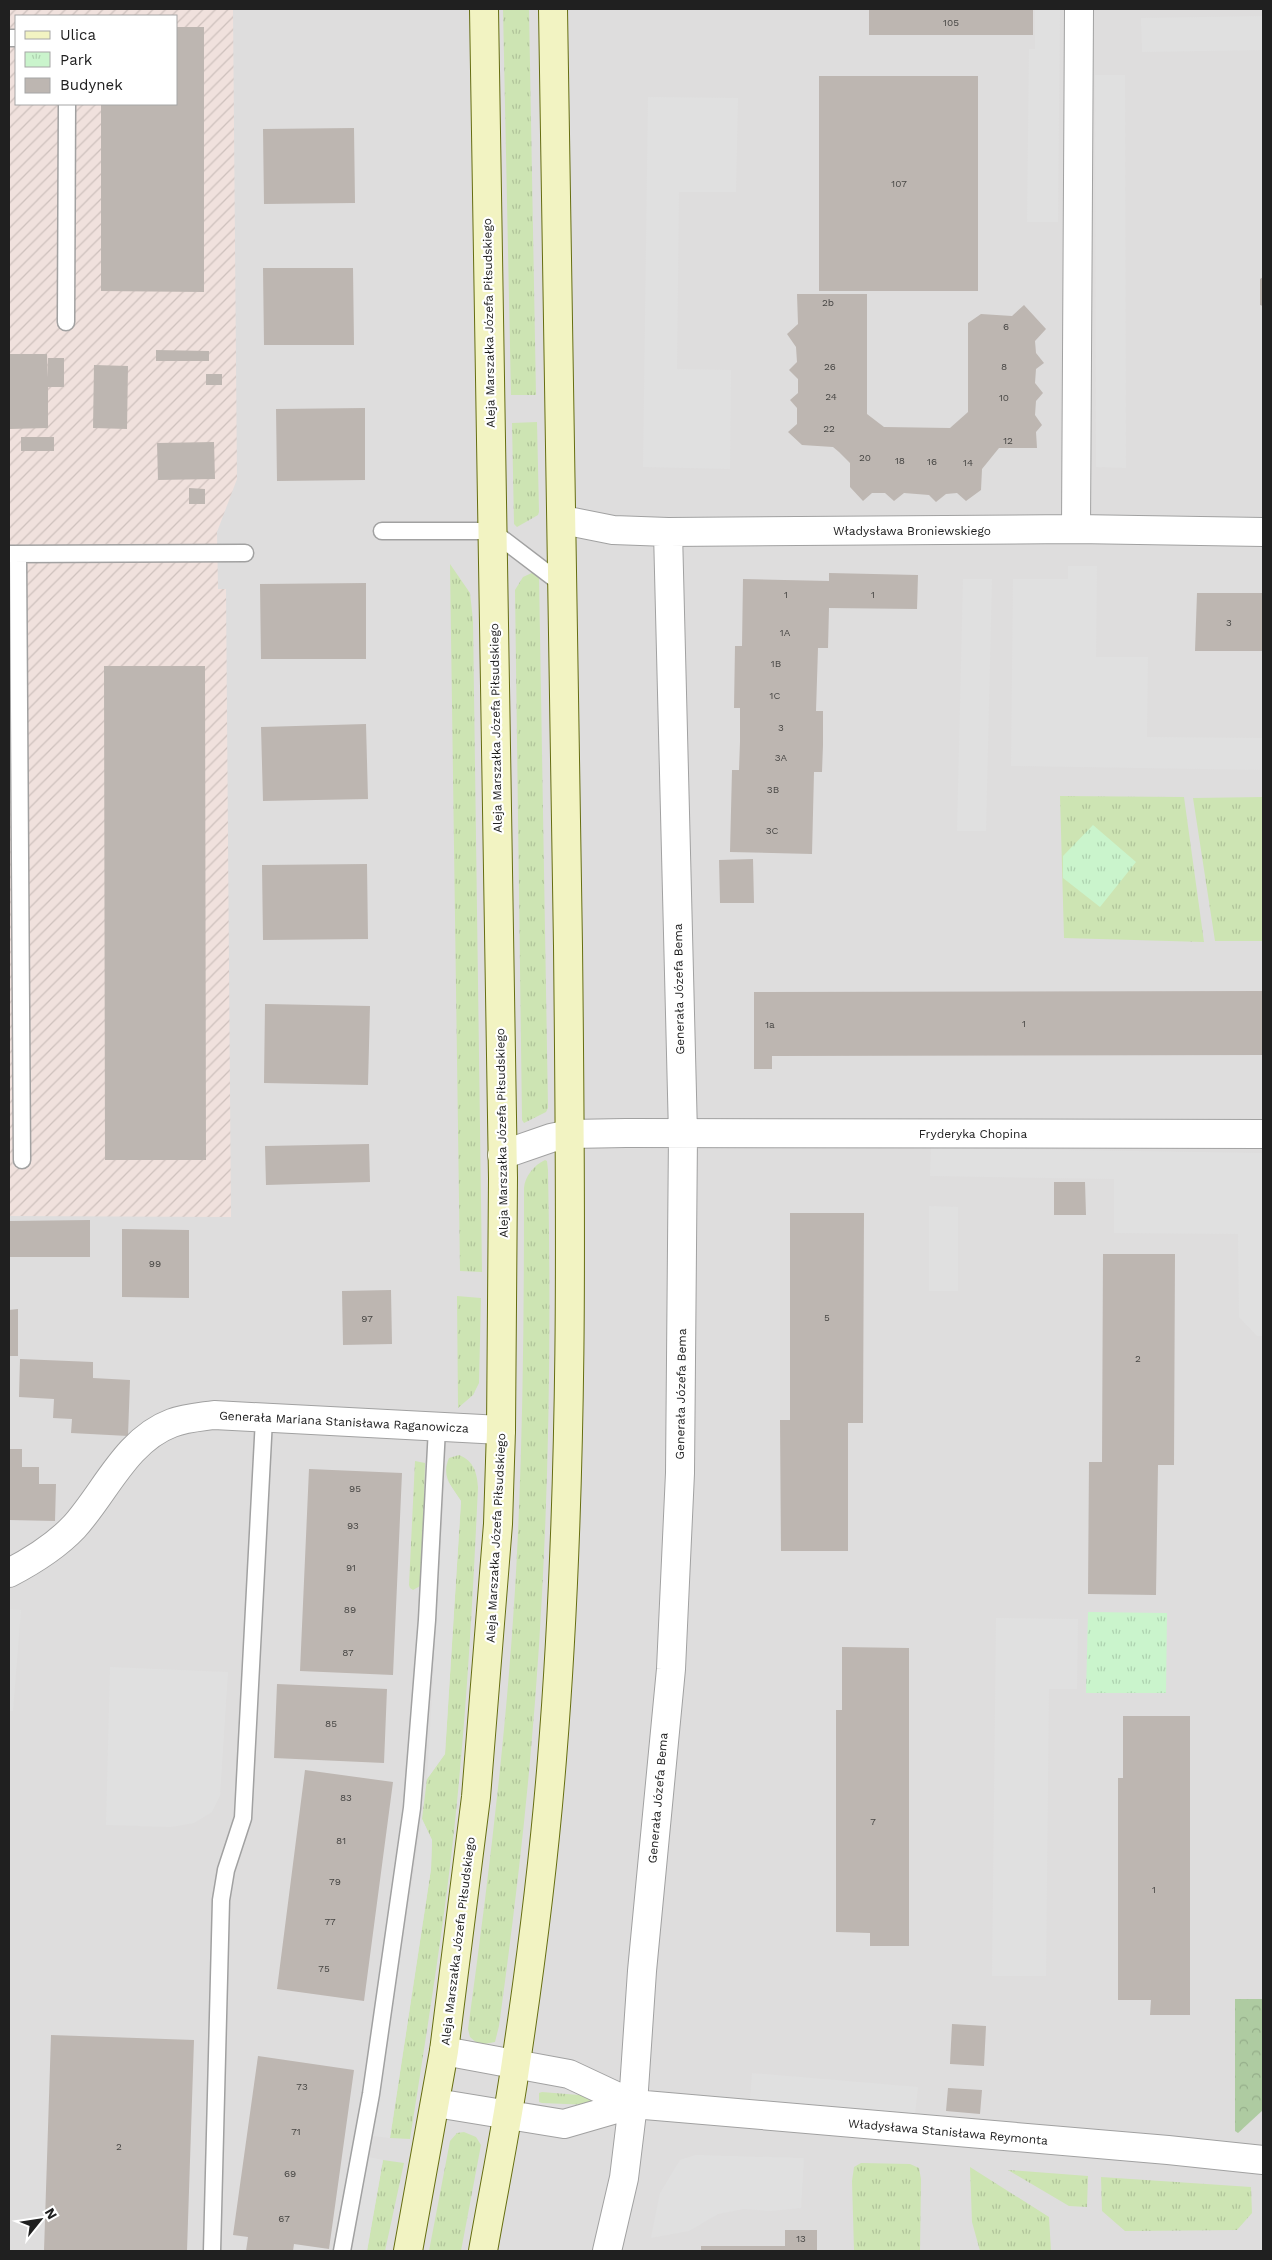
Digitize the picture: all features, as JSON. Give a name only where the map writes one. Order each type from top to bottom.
[{"type":"street","name":"Aleja Marszałka Józefa Piłsudskiego","points":[[408,2251],[444,2051],[476,1797],[489,1652],[498,1524],[502,1430],[504,1317],[502,1155],[484,9]]},
{"type":"street","points":[[483,2251],[516,2065],[539,1886],[552,1761],[562,1615],[570,1388],[570,1134],[553,9]]},
{"type":"street","points":[[1076,529],[1079,9]]},
{"type":"street","name":"Władysława Broniewskiego","points":[[562,520],[613,530],[668,532],[1076,529],[1263,532]]},
{"type":"street","name":"Generała Józefa Bema","points":[[607,2251],[624,2178],[633,2104],[642,1971],[670,1669],[681,1454],[683,1134],[668,532]]},
{"type":"street","name":"Fryderyka Chopina","points":[[502,1155],[550,1138],[570,1134],[1263,1134]]},
{"type":"street","name":"Generała Mariana Stanisława Raganowicza","points":[[9,1573],[42,1554],[73,1528],[136,1447],[156,1432],[177,1422],[214,1415],[502,1430]]},
{"type":"street","name":"Władysława Stanisława Reymonta","points":[[444,2051],[569,2074],[633,2104],[1168,2150],[1263,2160]]},
{"type":"street","name":"Władysława Stanisława Reymonta","points":[[436,2103],[564,2124],[633,2104]]},
{"type":"lane","points":[[66,322],[67,105]]},
{"type":"lane","points":[[382,531],[492,531],[563,585]]},
{"type":"lane","points":[[22,1160],[13,554],[245,553]]},
{"type":"lane","points":[[212,2251],[219,2041],[221,1900],[226,1870],[243,1818],[264,1419]]},
{"type":"lane","points":[[342,2251],[371,2094],[412,1808],[427,1620],[437,1428]]},
{"type":"shaded area","points":[[9,9],[1263,9],[1263,2251],[9,2251]]},
{"type":"shaded area","points":[[9,9],[233,9],[237,479],[217,532],[218,589],[226,589],[231,1217],[9,1216]]},
{"type":"shaded area","points":[[1035,9],[1060,9],[1058,222],[1027,222],[1029,49],[1035,49]]},
{"type":"shaded area","points":[[1263,16],[1263,50],[1142,52],[1141,18]]},
{"type":"shaded area","points":[[1095,75],[1125,75],[1126,468],[1096,467]]},
{"type":"shaded area","points":[[648,97],[738,98],[736,192],[679,192],[677,369],[731,370],[730,469],[643,467]]},
{"type":"shaded area","points":[[1068,566],[1097,566],[1096,657],[1148,657],[1147,737],[1263,738],[1263,770],[1011,766],[1013,579],[1068,579]]},
{"type":"shaded area","points":[[963,579],[992,579],[986,831],[957,831]]},
{"type":"shaded area","points":[[931,1148],[1263,1153],[1263,1336],[1257,1336],[1239,1317],[1238,1234],[1114,1233],[1114,1179],[930,1176]]},
{"type":"shaded area","points":[[929,1206],[958,1207],[958,1291],[929,1291]]},
{"type":"shaded area","points":[[445,1477],[461,1501],[445,1754],[427,1779]]},
{"type":"shaded area","points":[[9,1609],[21,1610],[13,1711],[9,1711]]},
{"type":"shaded area","points":[[996,1618],[1078,1619],[1077,1689],[1049,1689],[1046,1976],[992,1976]]},
{"type":"shaded area","points":[[110,1667],[228,1672],[220,1796],[212,1812],[194,1823],[171,1827],[106,1825]]},
{"type":"shaded area","points":[[422,1819],[432,1840],[431,1869],[390,2138],[372,2136]]},
{"type":"shaded area","points":[[752,2073],[918,2087],[915,2114],[750,2100]]},
{"type":"shaded area","points":[[696,2155],[804,2158],[801,2208],[771,2211],[744,2209],[718,2214],[689,2231],[651,2238],[660,2193],[680,2160]]},
{"type":"shaded area","points":[[367,2157],[383,2160],[367,2251],[351,2251]]},
{"type":"green space","points":[[503,9],[529,9],[536,395],[511,395]]},
{"type":"green space","points":[[537,422],[539,512],[538,515],[517,527],[514,524],[512,423]]},
{"type":"green space","points":[[450,564],[470,593],[473,620],[482,1272],[460,1271]]},
{"type":"green space","points":[[536,571],[539,574],[548,1108],[546,1112],[524,1123],[522,1120],[515,590],[523,577]]},
{"type":"green space","points":[[1060,796],[1184,797],[1204,942],[1064,938]]},
{"type":"green space","points":[[1263,797],[1263,941],[1215,941],[1193,798]]},
{"type":"green space","points":[[1093,825],[1136,862],[1100,907],[1063,878],[1063,856]]},
{"type":"green space","points":[[545,1160],[547,1161],[548,1170],[549,1392],[545,1540],[536,1687],[520,1861],[499,2026],[495,2042],[479,2045],[470,2037],[468,2029],[501,1755],[518,1540],[524,1288],[524,1188],[526,1179],[531,1171]]},
{"type":"green space","points":[[457,1296],[481,1298],[479,1383],[473,1395],[458,1408]]},
{"type":"green space","points":[[459,1455],[474,1468],[478,1487],[469,1650],[452,1853],[410,2139],[390,2138],[431,1869],[432,1840],[422,1819],[427,1779],[445,1754],[461,1501],[448,1481],[446,1470],[449,1458]]},
{"type":"green space","points":[[415,1461],[425,1463],[422,1585],[413,1590],[409,1585]]},
{"type":"green space","points":[[1088,1612],[1167,1613],[1166,1693],[1086,1693]]},
{"type":"green space","points":[[1235,1999],[1263,1999],[1263,2110],[1238,2133],[1235,2131]]},
{"type":"green space","points":[[539,2093],[591,2096],[594,2103],[590,2105],[542,2103],[539,2102]]},
{"type":"green space","points":[[464,2132],[476,2137],[481,2145],[461,2251],[429,2251],[450,2141],[457,2133]]},
{"type":"green space","points":[[383,2160],[404,2163],[385,2251],[367,2251]]},
{"type":"green space","points":[[861,2163],[910,2164],[919,2168],[921,2179],[920,2251],[854,2251],[852,2181],[854,2167]]},
{"type":"green space","points":[[970,2167],[1049,2217],[1051,2251],[980,2251],[972,2222]]},
{"type":"green space","points":[[1008,2170],[1088,2176],[1087,2207],[1069,2206]]},
{"type":"green space","points":[[1101,2177],[1251,2187],[1252,2213],[1237,2230],[1125,2231],[1102,2211]]},
{"type":"building","points":[[869,9],[1033,9],[1033,35],[869,35]]},
{"type":"building","points":[[178,27],[204,27],[204,292],[101,291],[101,105],[178,105]]},
{"type":"building","points":[[819,76],[978,76],[978,291],[819,291]]},
{"type":"building","points":[[354,128],[355,203],[264,204],[263,129]]},
{"type":"building","points":[[263,268],[353,268],[354,345],[264,345]]},
{"type":"building","points":[[1263,277],[1263,306],[1260,305],[1260,279]]},
{"type":"building","points":[[797,294],[867,294],[867,414],[884,427],[950,428],[968,412],[968,323],[981,314],[1012,316],[1024,305],[1046,329],[1035,341],[1036,353],[1044,363],[1036,369],[1035,383],[1043,393],[1036,401],[1035,415],[1042,425],[1036,432],[1037,448],[999,448],[982,469],[981,490],[966,501],[957,493],[946,494],[936,502],[929,495],[904,493],[894,501],[885,493],[872,493],[863,501],[850,487],[850,463],[839,452],[833,447],[802,445],[788,432],[797,424],[797,408],[790,400],[798,393],[798,379],[789,370],[797,362],[796,347],[787,334],[798,324]]},
{"type":"building","points":[[156,350],[209,351],[209,361],[156,361]]},
{"type":"building","points":[[9,354],[47,354],[48,378],[48,358],[64,358],[64,387],[48,387],[48,428],[9,429]]},
{"type":"building","points":[[94,365],[128,366],[127,429],[93,428]]},
{"type":"building","points":[[206,374],[222,374],[222,385],[206,385]]},
{"type":"building","points":[[365,408],[365,480],[277,481],[276,409]]},
{"type":"building","points":[[21,437],[54,437],[54,451],[21,451]]},
{"type":"building","points":[[214,442],[215,479],[158,480],[157,443]]},
{"type":"building","points":[[189,488],[205,489],[205,504],[189,504]]},
{"type":"building","points":[[829,573],[918,575],[917,609],[829,608],[828,648],[818,648],[816,711],[823,711],[823,745],[822,772],[814,772],[812,854],[730,852],[732,770],[739,770],[740,708],[734,708],[735,646],[742,646],[743,579],[829,581]]},
{"type":"building","points":[[366,583],[366,659],[261,659],[260,584]]},
{"type":"building","points":[[1197,593],[1263,593],[1263,651],[1195,651]]},
{"type":"building","points":[[104,666],[205,666],[206,1160],[105,1160]]},
{"type":"building","points":[[366,724],[368,799],[263,801],[261,727]]},
{"type":"building","points":[[753,859],[754,903],[720,903],[719,860]]},
{"type":"building","points":[[367,864],[368,939],[263,940],[262,865]]},
{"type":"building","points":[[1263,991],[1263,1055],[772,1056],[772,1069],[754,1069],[754,992]]},
{"type":"building","points":[[265,1004],[370,1006],[368,1085],[264,1083]]},
{"type":"building","points":[[369,1144],[370,1182],[266,1185],[265,1146]]},
{"type":"building","points":[[1054,1182],[1085,1182],[1086,1215],[1054,1215]]},
{"type":"building","points":[[790,1213],[864,1213],[863,1423],[848,1423],[848,1551],[781,1551],[780,1420],[790,1420]]},
{"type":"building","points":[[90,1220],[90,1257],[9,1257],[9,1221]]},
{"type":"building","points":[[122,1229],[189,1230],[189,1298],[122,1297]]},
{"type":"building","points":[[1103,1254],[1175,1254],[1174,1465],[1158,1465],[1156,1595],[1088,1594],[1089,1462],[1102,1462]]},
{"type":"building","points":[[391,1290],[392,1344],[343,1345],[342,1291]]},
{"type":"building","points":[[18,1309],[18,1356],[9,1356],[9,1310]]},
{"type":"building","points":[[20,1359],[93,1362],[93,1378],[130,1380],[128,1436],[71,1433],[72,1419],[53,1418],[54,1399],[19,1397]]},
{"type":"building","points":[[9,1449],[22,1449],[22,1467],[39,1467],[39,1484],[56,1484],[55,1521],[9,1520]]},
{"type":"building","points":[[309,1469],[402,1473],[393,1675],[300,1671]]},
{"type":"building","points":[[842,1647],[909,1648],[909,1946],[870,1946],[870,1933],[836,1932],[836,1710],[842,1710]]},
{"type":"building","points":[[277,1684],[387,1689],[384,1763],[274,1758]]},
{"type":"building","points":[[1123,1716],[1190,1716],[1190,2015],[1150,2015],[1151,2000],[1118,2000],[1118,1778],[1123,1778]]},
{"type":"building","points":[[305,1770],[393,1782],[364,2001],[277,1989]]},
{"type":"building","points":[[952,2024],[986,2026],[984,2066],[950,2064]]},
{"type":"building","points":[[51,2035],[194,2040],[187,2251],[44,2251]]},
{"type":"building","points":[[258,2056],[354,2070],[329,2249],[294,2244],[293,2251],[246,2251],[248,2237],[233,2235]]},
{"type":"building","points":[[948,2088],[982,2090],[980,2114],[946,2111]]},
{"type":"building","points":[[785,2230],[817,2230],[817,2251],[701,2251],[701,2246],[785,2246]]}]
